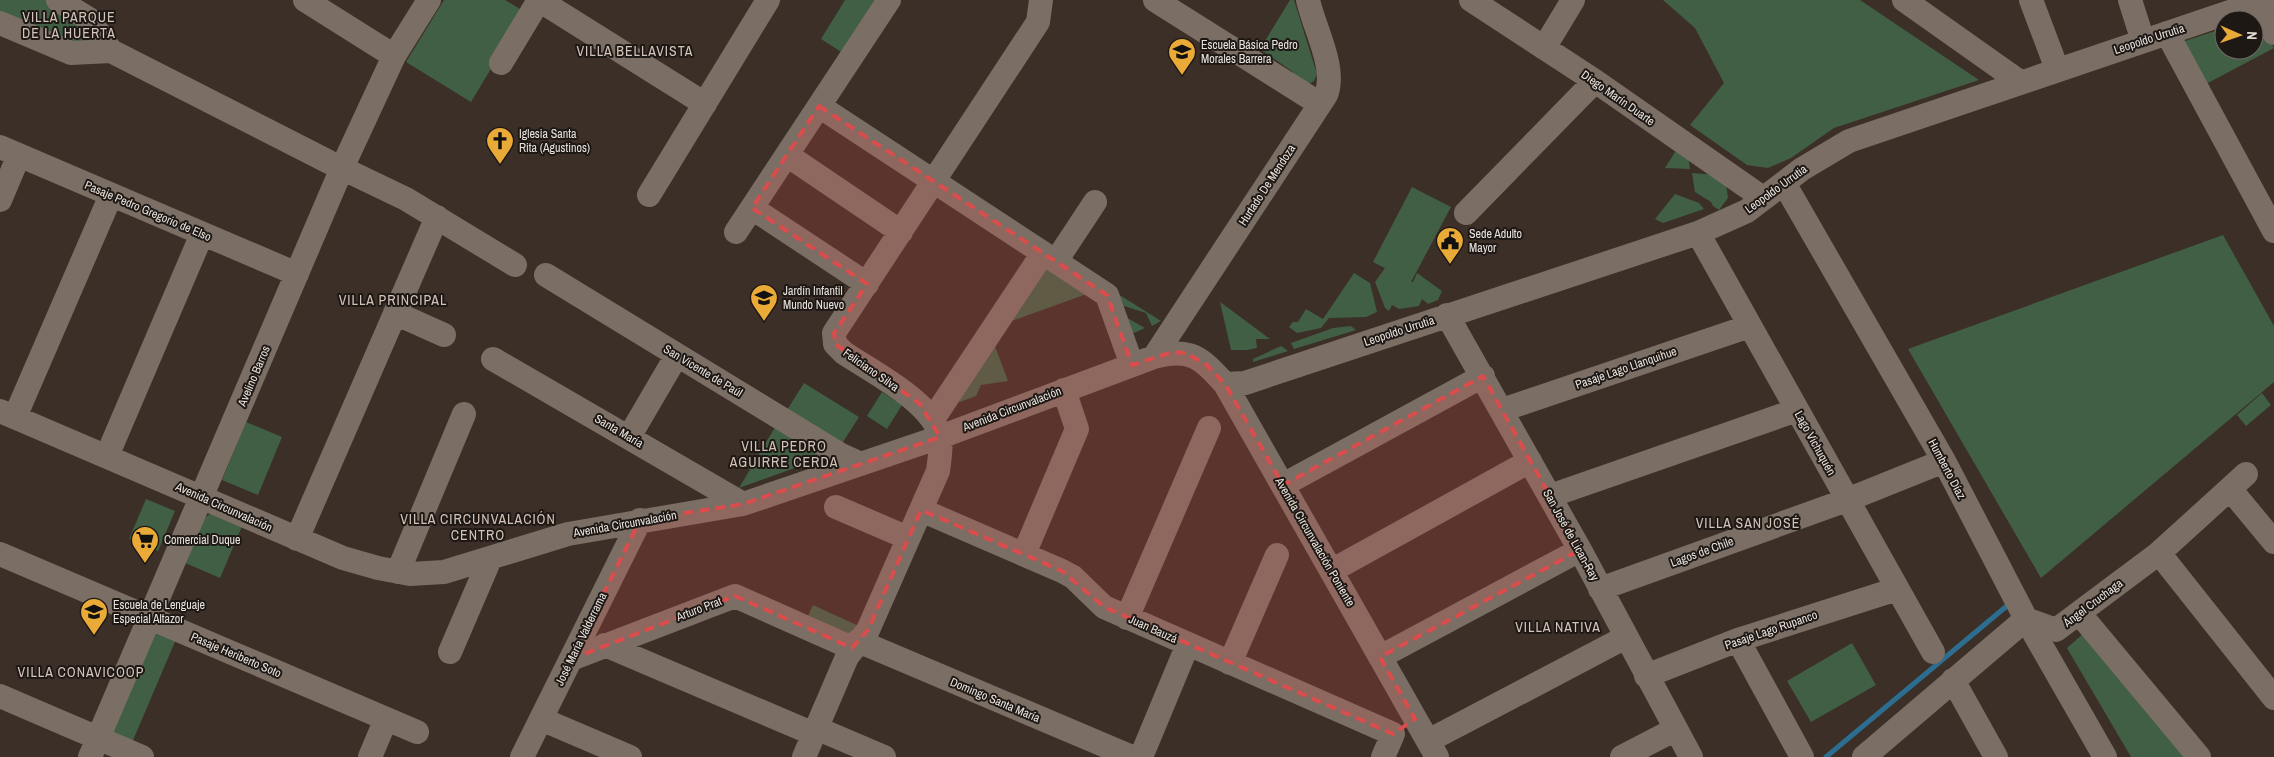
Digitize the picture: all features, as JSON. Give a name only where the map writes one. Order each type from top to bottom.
[{"type":"street","points":[[58,0],[89,19],[111,51],[406,199],[515,266]]},
{"type":"street","points":[[305,0],[394,56]]},
{"type":"street","name":"Avelino Barros","points":[[94,748],[342,168],[386,93],[394,56],[429,0]]},
{"type":"street","points":[[501,63],[539,0],[705,104]]},
{"type":"street","points":[[649,194],[768,0]]},
{"type":"street","points":[[736,232],[889,0]]},
{"type":"street","points":[[1155,0],[1320,104]]},
{"type":"street","name":"Hurtado De Mendoza","points":[[1153,358],[1320,104],[1330,85],[1329,72],[1308,0]]},
{"type":"street","name":"Diego Marín Duarte","points":[[1471,0],[1594,81],[1763,198]]},
{"type":"street","points":[[1544,48],[1572,0]]},
{"type":"street","points":[[1904,0],[2020,82]]},
{"type":"street","points":[[2031,0],[2057,69]]},
{"type":"street","points":[[2130,0],[2143,41]]},
{"type":"street","name":"Feliciano Silva","points":[[936,428],[919,403],[844,353],[835,344],[834,333],[1038,22],[1038,2]]},
{"type":"street","points":[[2249,3],[2274,33]]},
{"type":"street","name":"Leopoldo Urrutia","points":[[1225,384],[1246,382],[1698,233],[1737,217],[1822,156],[1849,141],[2167,33],[2249,3]]},
{"type":"street","points":[[0,23],[71,53],[111,51]]},
{"type":"street","points":[[2167,33],[2274,231]]},
{"type":"street","points":[[1466,213],[1594,81]]},
{"type":"street","points":[[819,106],[1108,295],[1153,358]]},
{"type":"street","points":[[0,200],[9,151]]},
{"type":"street","name":"Pasaje Pedro Gregorio de Elso","points":[[9,151],[297,274]]},
{"type":"street","points":[[787,155],[901,232]]},
{"type":"street","name":"Humberto Díaz","points":[[1784,183],[1944,461],[2026,620],[2106,757]]},
{"type":"street","points":[[7,414],[111,194]]},
{"type":"street","points":[[804,757],[846,657],[868,630],[938,471],[936,428],[1050,257],[1096,202]]},
{"type":"street","points":[[752,208],[867,284]]},
{"type":"street","points":[[297,539],[436,217]]},
{"type":"street","name":"Lago Vichuquén","points":[[1698,233],[1933,652]]},
{"type":"street","points":[[107,456],[202,234]]},
{"type":"street","name":"San Vicente de Paúl","points":[[546,275],[851,461],[860,464]]},
{"type":"street","points":[[395,313],[444,335]]},
{"type":"street","name":"San José de Lican-Ray","points":[[1447,315],[1580,550],[1691,757]]},
{"type":"street","name":"Pasaje Lago Llanquihue","points":[[1502,410],[1750,326]]},
{"type":"street","name":"Avenida Circunvalación Poniente","points":[[1153,358],[1186,353],[1207,365],[1225,384],[1432,749]]},
{"type":"street","points":[[629,437],[677,355]]},
{"type":"street","name":"Avenida Circunvalación","points":[[7,414],[343,558],[410,574],[444,572],[568,534],[640,520],[744,504],[860,464],[936,428],[1064,390],[1153,358]]},
{"type":"street","name":"Santa María","points":[[493,359],[744,504]]},
{"type":"street","points":[[1283,485],[1483,376]]},
{"type":"street","points":[[1024,554],[1077,429],[1064,390]]},
{"type":"street","points":[[1550,496],[1797,410]]},
{"type":"street","points":[[398,572],[464,414]]},
{"type":"street","points":[[1127,618],[1209,428]]},
{"type":"street","points":[[1331,571],[1530,461]]},
{"type":"street","name":"Lagos de Chile","points":[[1600,589],[1847,500],[1944,461]]},
{"type":"street","name":"Ángel Cruchaga","points":[[2026,620],[2056,630],[2159,553],[2238,482],[2274,542]]},
{"type":"street","points":[[836,507],[908,538]]},
{"type":"street","name":"Juan Bauzá","points":[[921,510],[1073,577],[1104,607],[1127,618],[1393,734]]},
{"type":"street","name":"José María Valderrama","points":[[522,757],[640,520]]},
{"type":"street","points":[[1380,657],[1580,550]]},
{"type":"street","points":[[2159,553],[2274,698]]},
{"type":"street","name":"Pasaje Heriberto Soto","points":[[0,554],[417,732]]},
{"type":"street","points":[[1230,663],[1278,555]]},
{"type":"street","points":[[450,652],[490,559]]},
{"type":"street","name":"Pasaje Lago Rupanco","points":[[1646,676],[1738,640],[1897,588]]},
{"type":"street","name":"Arturo Prat","points":[[571,659],[605,644],[735,596],[855,645]]},
{"type":"street","points":[[2079,613],[2199,757]]},
{"type":"street","points":[[1864,757],[1886,750],[1954,680],[2026,620]]},
{"type":"street","points":[[1432,749],[1626,637]]},
{"type":"street","points":[[1738,640],[1802,757]]},
{"type":"street","points":[[605,644],[815,731],[884,757]]},
{"type":"street","points":[[1141,757],[1188,644]]},
{"type":"street","name":"Domingo Santa María","points":[[855,645],[1080,747],[1094,740],[1132,757]]},
{"type":"street","points":[[1954,680],[1996,757]]},
{"type":"street","points":[[0,696],[94,748],[142,757]]},
{"type":"street","points":[[370,757],[386,719]]},
{"type":"street","points":[[541,719],[630,757]]},
{"type":"street","points":[[1383,757],[1393,734],[1415,719]]},
{"type":"street","points":[[1622,757],[1676,729]]},
{"type":"highlighted area","points":[[819,106],[1107,295],[1132,365],[1172,352],[1186,353],[1207,365],[1225,384],[1283,485],[1483,376],[1580,550],[1380,657],[1415,719],[1393,734],[1104,607],[1062,571],[921,510],[868,630],[852,648],[735,596],[571,659],[640,520],[743,504],[940,437],[919,403],[835,344],[834,333],[867,284],[752,208]]},
{"type":"green space","points":[[0,0],[48,0],[84,20],[89,40],[83,47],[0,16]]},
{"type":"green space","points":[[444,0],[505,0],[525,12],[471,102],[406,62]]},
{"type":"green space","points":[[845,0],[882,0],[846,55],[821,39]]},
{"type":"green space","points":[[1290,0],[1294,0],[1317,74],[1314,81],[1309,84],[1294,77],[1293,72],[1260,49]]},
{"type":"green space","points":[[1663,0],[1860,0],[1979,80],[1834,128],[1791,158],[1768,168],[1747,165],[1690,125],[1724,83],[1695,28]]},
{"type":"green space","points":[[2214,31],[2214,60],[2251,60],[2206,84],[2182,42]]},
{"type":"green space","points":[[2264,31],[2274,48],[2264,53]]},
{"type":"green space","points":[[1677,149],[1688,156],[1690,169],[1665,168]]},
{"type":"green space","points":[[1692,173],[1716,175],[1726,184],[1728,198],[1719,210],[1711,202],[1695,192]]},
{"type":"green space","points":[[1412,187],[1451,207],[1411,282],[1413,282],[1417,273],[1442,291],[1438,300],[1428,304],[1422,299],[1419,306],[1399,309],[1392,305],[1389,311],[1385,308],[1375,282],[1385,268],[1373,262]]},
{"type":"green space","points":[[1675,194],[1699,203],[1704,209],[1663,223],[1655,219]]},
{"type":"green space","points":[[2223,235],[2274,326],[2274,382],[2041,578],[1908,349]]},
{"type":"green space","points":[[1045,259],[1095,291],[1001,325]]},
{"type":"green space","points":[[1354,273],[1370,283],[1377,312],[1366,317],[1329,318],[1321,328],[1297,333],[1289,327],[1293,322],[1298,322],[1306,309],[1323,319]]},
{"type":"green space","points":[[1118,294],[1161,321],[1152,326],[1146,313],[1124,306]]},
{"type":"green space","points":[[1220,302],[1270,339],[1256,339],[1257,348],[1231,350]]},
{"type":"green space","points":[[1122,315],[1145,328],[1129,335]]},
{"type":"green space","points":[[1351,326],[1356,330],[1294,349],[1291,343],[1333,328]]},
{"type":"green space","points":[[992,338],[1008,381],[981,385],[976,396],[960,402],[952,397]]},
{"type":"green space","points":[[1281,346],[1288,351],[1253,362],[1253,359]]},
{"type":"green space","points":[[804,383],[859,417],[841,445],[787,410]]},
{"type":"green space","points":[[882,392],[902,405],[887,429],[867,416]]},
{"type":"green space","points":[[2262,393],[2271,405],[2246,426],[2237,415]]},
{"type":"green space","points":[[246,422],[282,437],[258,495],[222,480]]},
{"type":"green space","points":[[777,424],[828,456],[739,488]]},
{"type":"green space","points":[[146,499],[175,511],[158,551],[129,539]]},
{"type":"green space","points":[[216,512],[243,524],[220,578],[183,562],[199,525],[209,515]]},
{"type":"green space","points":[[813,605],[861,627],[850,637],[807,618]]},
{"type":"green space","points":[[163,631],[177,637],[131,745],[118,739],[111,730],[152,635]]},
{"type":"green space","points":[[2085,632],[2187,757],[2131,757],[2067,648]]},
{"type":"green space","points":[[1852,643],[1876,685],[1811,722],[1787,681]]},
{"type":"waterway","points":[[1826,757],[2008,605]]},
{"type":"place","name":"Escuela Básica Pedro Morales Barrera","points":[[1182,76]]},
{"type":"place","name":"Iglesia Santa Rita (Agustinos)","points":[[500,165]]},
{"type":"place","name":"Sede Adulto Mayor","points":[[1450,265]]},
{"type":"place","name":"Jardín Infantil Mundo Nuevo","points":[[764,322]]},
{"type":"place","name":"Comercial Duque","points":[[145,564]]},
{"type":"place","name":"Escuela de Lenguaje Especial Altazor","points":[[94,636]]},
{"type":"district","name":"VILLA PARQUE DE LA HUERTA","points":[[69,25]]},
{"type":"district","name":"VILLA BELLAVISTA","points":[[635,51]]},
{"type":"district","name":"VILLA PRINCIPAL","points":[[393,300]]},
{"type":"district","name":"VILLA PEDRO AGUIRRE CERDA","points":[[784,454]]},
{"type":"district","name":"VILLA SAN JOSÉ","points":[[1748,523]]},
{"type":"district","name":"VILLA CIRCUNVALACIÓN CENTRO","points":[[478,528]]},
{"type":"district","name":"VILLA NATIVA","points":[[1558,627]]},
{"type":"district","name":"VILLA CONAVICOOP","points":[[81,672]]}]
